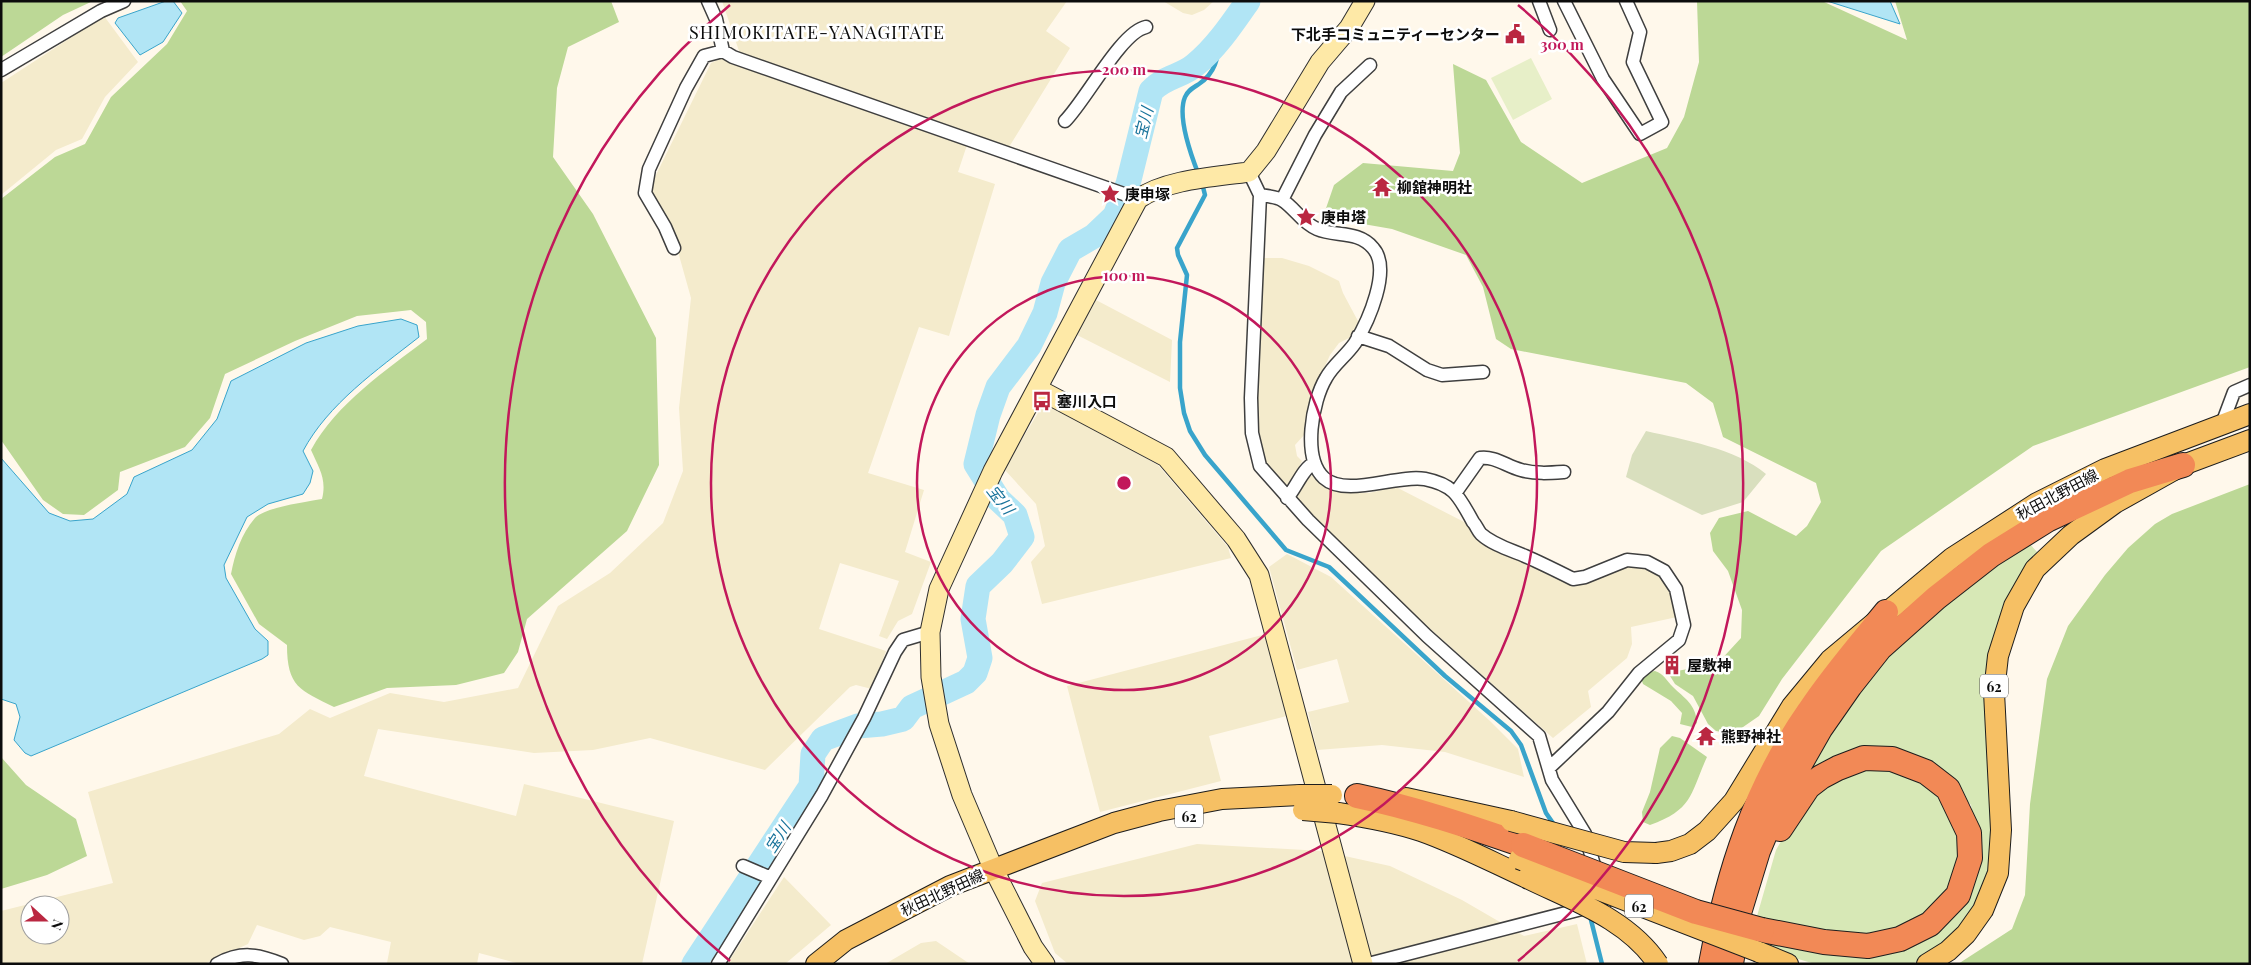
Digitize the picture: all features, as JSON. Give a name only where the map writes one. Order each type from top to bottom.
[{"type":"highway","points":[[1730,964],[1739,913],[1758,851],[1787,788],[1820,729],[1880,648],[1936,598],[1991,555],[2047,520],[2130,481],[2182,465]]},
{"type":"highway","points":[[1710,964],[1721,906],[1742,840],[1762,792],[1782,754],[1809,710],[1886,612]]},
{"type":"highway","points":[[1357,796],[1453,820],[1521,852],[1696,912],[1761,941],[1824,942],[1868,946],[1900,939],[1930,924],[1958,895],[1970,858],[1969,833],[1948,789],[1926,772],[1892,759],[1864,758],[1838,768],[1808,787],[1780,830],[1739,913]]},
{"type":"main road","name":"秋田北野田線","points":[[1886,612],[1952,558],[2037,503],[2104,469],[2250,414]]},
{"type":"main road","name":"62","points":[[1927,964],[1948,951],[1966,934],[1983,910],[1998,873],[2001,830],[1994,692],[1998,656],[2014,606],[2035,569],[2071,535],[2115,503],[2182,465],[2250,440]]},
{"type":"main road","name":"62","points":[[1357,796],[1404,797],[1511,821],[1624,852],[1656,853],[1671,851],[1690,844],[1708,831],[1734,801],[1792,706],[1830,660],[1886,612]]},
{"type":"main road","name":"秋田北野田線","points":[[816,964],[846,940],[950,886],[1076,836],[1117,831],[1224,810],[1302,802],[1335,804],[1357,796]]},
{"type":"main road","name":"62","points":[[1335,804],[1405,818],[1521,852]]},
{"type":"main road","points":[[1335,804],[1421,831],[1527,878],[1615,922],[1646,947],[1658,964]]},
{"type":"main road","points":[[1761,941],[1788,964]]},
{"type":"street","points":[[1,70],[101,10],[124,1]]},
{"type":"street","points":[[708,1],[716,19],[722,50],[733,57],[804,84],[1135,198],[1188,181],[1250,172],[1266,151],[1320,62],[1349,28],[1365,1]]},
{"type":"street","points":[[1539,1],[1550,30]]},
{"type":"street","points":[[1564,1],[1603,79],[1640,134],[1662,122],[1632,62],[1640,32],[1626,1]]},
{"type":"street","points":[[1065,121],[1077,109],[1106,65],[1138,29],[1146,27]]},
{"type":"street","points":[[674,248],[665,227],[645,193],[649,169],[681,97],[704,56],[722,50]]},
{"type":"street","points":[[1282,200],[1314,135],[1341,92],[1370,65]]},
{"type":"street","points":[[1250,172],[1260,195],[1251,398],[1252,434],[1260,466],[1287,498],[1427,636],[1539,736],[1550,767],[1552,780],[1560,797],[1585,834],[1605,903],[1368,964]]},
{"type":"street","points":[[1260,195],[1282,200],[1302,221],[1316,229],[1361,238],[1373,248],[1380,264],[1380,279],[1368,318],[1355,343],[1326,378],[1314,406],[1311,434],[1314,463],[1325,479],[1346,486],[1405,478],[1424,479],[1456,492],[1481,534],[1498,545],[1573,579],[1585,577],[1627,560],[1647,562],[1664,571],[1676,590],[1684,625],[1679,640],[1639,672],[1608,712],[1550,767]]},
{"type":"street","points":[[1045,964],[1032,947],[993,868],[962,794],[938,724],[931,678],[930,632],[939,590],[993,470],[1038,388],[1135,198]]},
{"type":"street","points":[[1358,336],[1389,346],[1427,370],[1442,375],[1483,372]]},
{"type":"street","points":[[2222,424],[2234,392],[2250,386]]},
{"type":"street","points":[[1038,388],[1166,457],[1236,539],[1259,575],[1363,964]]},
{"type":"street","points":[[1456,492],[1480,458],[1489,457],[1528,472],[1541,474],[1564,472]]},
{"type":"street","points":[[1287,498],[1296,488],[1307,466],[1314,463]]},
{"type":"street","points":[[718,964],[822,795],[864,718],[894,652],[903,640],[930,632]]},
{"type":"street","points":[[743,866],[771,878]]},
{"type":"street","points":[[217,964],[233,956],[261,956],[282,964]]},
{"type":"shaded area","points":[[722,1],[1067,1],[1046,31],[1070,48],[1009,147],[971,133],[958,172],[995,184],[949,336],[919,327],[868,473],[924,490],[905,552],[931,562],[912,614],[898,621],[887,639],[879,636],[899,581],[840,563],[819,629],[886,651],[872,689],[856,685],[850,687],[765,770],[650,738],[593,750],[534,753],[378,729],[364,776],[516,816],[524,784],[674,821],[642,964],[520,964],[479,953],[477,964],[390,964],[387,963],[391,942],[330,927],[320,936],[304,940],[257,925],[248,944],[204,964],[1,964],[1,911],[20,906],[20,945],[70,945],[70,895],[65,895],[113,883],[88,792],[279,734],[310,709],[330,718],[390,693],[444,702],[518,688],[558,606],[610,573],[663,523],[683,471],[679,408],[691,298],[675,241],[653,201],[651,185],[711,63],[739,51]]},
{"type":"shaded area","points":[[1163,1],[1214,1],[1204,10],[1192,15],[1183,13]]},
{"type":"shaded area","points":[[104,16],[138,62],[105,97],[82,139],[56,150],[1,195],[1,83]]},
{"type":"shaded area","points":[[1261,258],[1282,258],[1309,266],[1339,281],[1343,293],[1359,323],[1353,336],[1339,343],[1330,355],[1317,384],[1305,434],[1295,445],[1297,456],[1302,461],[1292,481],[1287,485],[1275,479],[1263,463],[1256,434]]},
{"type":"shaded area","points":[[1096,300],[1172,340],[1170,382],[1077,335]]},
{"type":"shaded area","points":[[1053,406],[1158,465],[1228,547],[1231,558],[1042,604],[1031,562],[1045,546],[1036,504],[1004,469],[1041,408]]},
{"type":"shaded area","points":[[1313,474],[1327,488],[1342,493],[1369,493],[1396,487],[1468,524],[1480,542],[1574,587],[1622,568],[1644,566],[1660,575],[1671,593],[1677,617],[1631,627],[1632,644],[1627,658],[1588,691],[1591,707],[1553,738],[1381,585],[1295,497],[1300,488]]},
{"type":"shaded area","points":[[1287,554],[1331,577],[1490,721],[1518,749],[1524,777],[1445,752],[1382,745],[1317,750],[1308,712],[1349,702],[1337,659],[1297,670],[1269,567]]},
{"type":"shaded area","points":[[1266,634],[1287,716],[1209,736],[1221,781],[1100,812],[1067,686]]},
{"type":"shaded area","points":[[1197,844],[1322,851],[1390,866],[1462,900],[1524,936],[1577,924],[1587,964],[1068,964],[1055,953],[1035,901],[1042,883]]},
{"type":"shaded area","points":[[784,877],[831,925],[785,964],[727,964]]},
{"type":"shaded area","points":[[936,941],[970,964],[885,964],[921,943]]},
{"type":"green space","points":[[1,1],[93,1],[63,15],[1,57]]},
{"type":"green space","points":[[180,1],[611,1],[619,22],[568,47],[557,88],[553,157],[593,214],[656,338],[659,465],[627,531],[527,619],[518,652],[504,673],[456,685],[387,688],[334,707],[304,691],[293,679],[287,645],[259,624],[231,574],[239,544],[255,518],[260,514],[277,508],[322,499],[323,479],[311,450],[334,417],[348,403],[427,339],[426,322],[411,310],[357,316],[295,341],[225,374],[210,418],[185,447],[120,472],[118,490],[84,515],[63,514],[43,500],[1,440],[1,199],[55,157],[85,144],[111,97],[167,44],[187,11]]},
{"type":"green space","points":[[1697,1],[1822,1],[1907,40],[1895,1],[2250,1],[2250,367],[2033,446],[1881,551],[1782,679],[1759,716],[1733,734],[1716,731],[1708,724],[1693,696],[1675,684],[1665,668],[1669,667],[1677,671],[1693,668],[1702,670],[1718,663],[1741,638],[1742,610],[1728,571],[1713,551],[1710,533],[1719,518],[1748,511],[1796,536],[1807,526],[1821,502],[1816,483],[1723,437],[1713,403],[1686,383],[1511,349],[1496,339],[1483,287],[1466,255],[1392,229],[1323,217],[1334,185],[1363,163],[1453,171],[1460,153],[1453,64],[1486,80],[1521,142],[1582,183],[1667,148],[1684,117],[1699,62]]},
{"type":"green space","points":[[1531,58],[1552,99],[1513,120],[1491,78]]},
{"type":"green space","points":[[1646,431],[1724,451],[1754,465],[1766,474],[1743,502],[1702,515],[1626,477],[1632,455]]},
{"type":"green space","points":[[2250,484],[2250,964],[1958,964],[2012,929],[2025,895],[2030,804],[2047,679],[2068,626],[2105,575],[2128,548],[2155,524],[2172,514]]},
{"type":"green space","points":[[2027,541],[2039,554],[1994,639],[1995,849],[1987,884],[1972,915],[1952,941],[1911,964],[1815,964],[1764,949],[1764,940],[1845,955],[1945,924],[1978,842],[1971,805],[1937,770],[1890,752],[1852,749],[1813,776],[1795,795],[1823,742],[1880,664],[1935,609]]},
{"type":"green space","points":[[1655,671],[1663,676],[1692,706],[1697,723],[1692,727],[1680,724],[1682,713],[1671,701],[1643,684],[1641,678],[1644,673]]},
{"type":"green space","points":[[1672,736],[1680,738],[1707,757],[1689,799],[1675,813],[1650,825],[1643,822],[1642,812],[1650,792],[1660,748]]},
{"type":"green space","points":[[1,757],[26,785],[76,819],[87,856],[47,875],[1,889]]},
{"type":"green space","points":[[1874,765],[1924,779],[1954,811],[1963,860],[1939,906],[1893,933],[1864,936],[1755,923],[1776,850],[1802,805],[1837,775]]},
{"type":"water","points":[[166,1],[173,1],[182,13],[163,42],[140,55],[115,23],[118,18]]},
{"type":"water","points":[[1827,1],[1890,1],[1900,24]]},
{"type":"water","points":[[401,319],[417,325],[419,337],[370,375],[326,418],[313,434],[303,451],[313,471],[310,483],[303,494],[268,504],[247,517],[224,565],[226,578],[255,629],[268,641],[268,655],[31,756],[25,753],[14,740],[20,717],[16,704],[1,699],[1,458],[49,513],[70,521],[93,519],[127,494],[134,477],[192,450],[217,419],[231,381],[306,343],[358,326]]},
{"type":"waterway","name":"宝川","points":[[694,964],[811,786],[813,754],[823,739],[858,726],[882,724],[903,719],[912,707],[966,682],[975,673],[980,658],[973,619],[978,586],[1002,563],[1022,537],[1015,515],[998,499],[976,464],[988,415],[998,387],[1029,346],[1045,313],[1053,283],[1070,250],[1094,236],[1115,216],[1128,184],[1151,91],[1162,82],[1190,69],[1203,58],[1248,1]]},
{"type":"waterway","points":[[1198,173],[1186,135],[1183,105],[1185,97],[1191,89],[1204,80],[1215,65],[1218,53],[1218,40]]},
{"type":"waterway","points":[[1202,183],[1205,195],[1177,248],[1187,275],[1180,342],[1180,388],[1184,413],[1190,431],[1205,455],[1286,550],[1329,567],[1445,676],[1511,731],[1521,745],[1546,813],[1555,826]]},
{"type":"waterway","points":[[1590,916],[1602,964]]},
{"type":"place","name":"下北手コミュニティーセンター","points":[[1515,34]]},
{"type":"place","name":"柳舘神明社","points":[[1382,187]]},
{"type":"place","name":"庚申塚","points":[[1110,194]]},
{"type":"place","name":"庚申塔","points":[[1306,217]]},
{"type":"place","name":"塞川入口","points":[[1042,401]]},
{"type":"place","name":"屋敷神","points":[[1672,665]]},
{"type":"place","name":"熊野神社","points":[[1706,736]]},
{"type":"district","name":"SHIMOKITATE-YANAGITATE","points":[[817,32]]}]
